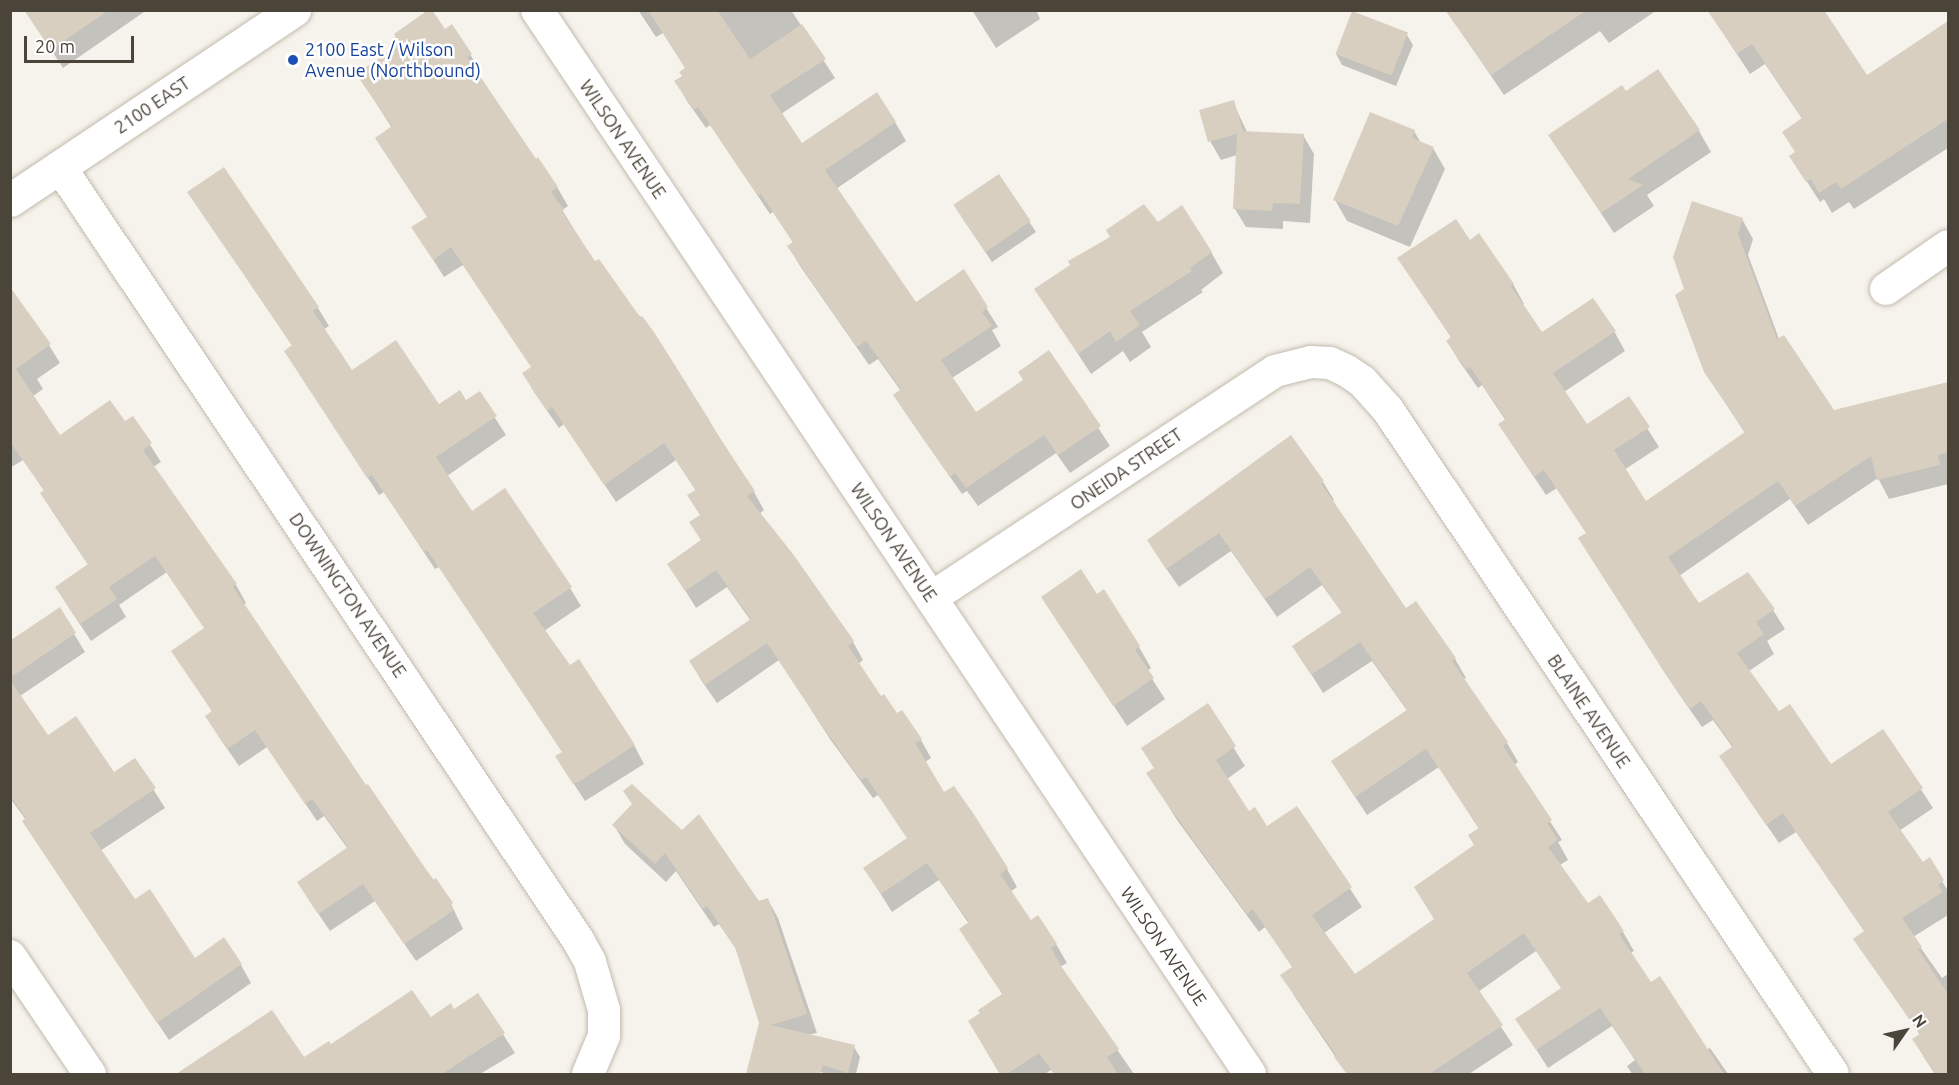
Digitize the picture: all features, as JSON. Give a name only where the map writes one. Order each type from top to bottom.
[{"type":"street","name":"2100 EAST","points":[[10,200],[294,10]]},
{"type":"street","name":"WILSON AVENUE","points":[[537,10],[1250,1074]]},
{"type":"street","name":"DOWNINGTON AVENUE","points":[[60,167],[578,940],[597,985],[604,1010],[604,1036],[588,1074]]},
{"type":"street","points":[[1886,289],[1948,246]]},
{"type":"street","name":"ONEIDA STREET","points":[[932,598],[1259,381],[1292,365],[1311,362],[1330,363]]},
{"type":"street","name":"BLAINE AVENUE","points":[[1330,363],[1362,381],[1388,410],[1833,1074]]},
{"type":"street","points":[[10,956],[90,1074]]},
{"type":"building","points":[[24,10],[109,10],[51,50]]},
{"type":"building","points":[[428,10],[432,10],[445,29],[452,24],[472,54],[467,57],[536,159],[538,157],[558,187],[551,192],[564,210],[562,212],[595,261],[599,259],[640,317],[642,316],[654,332],[709,422],[755,491],[747,496],[793,554],[854,641],[848,646],[881,696],[884,694],[897,713],[902,710],[922,739],[915,743],[944,792],[954,786],[973,813],[1008,868],[1000,874],[1031,920],[1038,915],[1057,944],[1051,948],[1061,966],[1119,1049],[1107,1057],[1118,1074],[1054,1074],[1039,1053],[1007,1074],[1000,1074],[968,1021],[980,1013],[978,1010],[1002,994],[959,929],[969,922],[927,863],[881,894],[863,868],[907,838],[866,777],[861,780],[767,643],[705,685],[689,661],[751,619],[716,570],[685,591],[667,564],[701,540],[689,522],[700,515],[687,495],[696,490],[664,443],[604,485],[552,407],[547,411],[522,373],[531,367],[451,247],[433,260],[411,227],[427,217],[375,138],[392,126],[356,74],[396,47],[392,39],[396,37],[394,34]]},
{"type":"building","points":[[648,10],[717,10],[750,59],[802,24],[826,59],[770,95],[802,143],[877,92],[896,122],[825,170],[916,302],[964,269],[988,307],[982,312],[992,326],[941,360],[976,412],[1023,380],[1018,372],[1049,350],[1101,426],[1058,455],[1044,435],[966,488],[955,473],[950,477],[893,395],[901,389],[866,341],[857,347],[787,246],[793,242],[761,194],[758,196],[698,107],[694,110],[674,81],[682,76],[679,72],[685,68]]},
{"type":"building","points":[[1445,10],[1587,10],[1491,75]]},
{"type":"building","points":[[1707,10],[1824,10],[1867,75],[1948,21],[1948,119],[1841,189],[1836,182],[1819,193],[1811,179],[1806,182],[1789,156],[1795,152],[1782,132],[1802,118],[1752,44],[1737,54]]},
{"type":"building","points":[[1352,11],[1408,33],[1392,75],[1336,54]]},
{"type":"building","points":[[1658,69],[1700,130],[1628,179],[1643,185],[1601,213],[1548,135],[1622,85],[1626,91]]},
{"type":"building","points":[[1234,100],[1243,131],[1304,134],[1300,204],[1273,203],[1272,211],[1233,209],[1237,134],[1208,142],[1199,110]]},
{"type":"building","points":[[1370,112],[1415,130],[1412,138],[1434,147],[1398,226],[1333,200]]},
{"type":"building","points":[[224,167],[319,307],[313,311],[352,370],[396,340],[439,404],[460,390],[466,400],[480,391],[497,416],[436,457],[472,511],[505,488],[572,587],[533,613],[570,665],[579,659],[635,745],[580,781],[573,784],[555,756],[562,752],[427,550],[424,552],[372,475],[367,478],[284,351],[292,345],[187,192]]},
{"type":"building","points":[[999,174],[1031,221],[985,252],[953,205]]},
{"type":"building","points":[[1692,201],[1743,218],[1738,234],[1777,339],[1784,335],[1834,410],[1948,382],[1948,452],[1938,455],[1940,465],[1877,480],[1871,456],[1795,506],[1778,481],[1668,557],[1699,603],[1748,572],[1775,609],[1756,622],[1764,634],[1737,653],[1779,711],[1790,704],[1831,764],[1883,729],[1923,788],[1888,812],[1923,862],[1930,857],[1944,880],[1938,885],[1943,892],[1902,918],[1922,947],[1918,949],[1948,994],[1948,1074],[1936,1074],[1912,1039],[1920,1034],[1853,939],[1864,931],[1783,813],[1766,825],[1719,756],[1733,746],[1701,701],[1690,709],[1668,678],[1578,538],[1586,533],[1544,470],[1534,477],[1498,424],[1506,419],[1470,367],[1466,369],[1446,341],[1451,337],[1397,258],[1456,219],[1470,240],[1479,233],[1514,284],[1511,286],[1542,332],[1593,298],[1616,331],[1553,373],[1587,424],[1629,396],[1650,427],[1614,450],[1646,501],[1745,432],[1704,372],[1675,295],[1684,289],[1673,257]]},
{"type":"building","points":[[1144,204],[1158,222],[1182,205],[1212,252],[1190,268],[1192,271],[1130,311],[1140,325],[1116,342],[1110,331],[1078,354],[1034,289],[1070,265],[1068,261],[1110,237],[1106,230]]},
{"type":"building","points":[[10,287],[51,344],[16,369],[60,435],[110,400],[125,421],[133,416],[152,443],[143,450],[237,584],[233,587],[366,785],[368,784],[433,880],[436,878],[453,903],[450,905],[454,910],[404,944],[363,884],[318,914],[297,882],[348,847],[312,799],[305,804],[255,730],[227,749],[205,716],[212,711],[171,651],[204,628],[155,556],[109,587],[117,599],[80,624],[55,587],[88,564],[40,493],[44,490],[10,442]]},
{"type":"building","points":[[1291,435],[1324,481],[1321,483],[1406,608],[1416,601],[1456,658],[1452,661],[1508,742],[1503,746],[1552,820],[1547,823],[1558,840],[1548,847],[1588,903],[1600,895],[1624,931],[1619,934],[1651,982],[1660,976],[1724,1074],[1645,1074],[1600,1008],[1536,1050],[1515,1019],[1561,988],[1524,933],[1467,973],[1503,1025],[1429,1074],[1347,1074],[1334,1057],[1336,1055],[1280,975],[1292,967],[1253,909],[1247,914],[1165,801],[1146,773],[1154,768],[1141,748],[1208,703],[1236,746],[1216,760],[1249,811],[1255,807],[1267,826],[1297,806],[1352,887],[1312,915],[1355,974],[1434,919],[1414,887],[1474,845],[1468,835],[1479,828],[1426,749],[1355,797],[1331,761],[1407,710],[1360,642],[1311,675],[1292,646],[1342,612],[1310,567],[1265,599],[1219,533],[1166,569],[1147,540]]},
{"type":"building","points":[[1081,569],[1097,594],[1104,589],[1140,646],[1135,650],[1154,678],[1113,706],[1041,597]]},
{"type":"building","points":[[60,607],[76,633],[11,677],[11,640]]},
{"type":"building","points":[[10,680],[48,735],[76,716],[114,772],[135,758],[156,788],[90,833],[135,899],[150,889],[195,958],[224,937],[242,964],[157,1023],[22,821],[26,818],[10,796]]},
{"type":"building","points":[[632,784],[682,830],[699,814],[759,901],[768,898],[807,1014],[771,1025],[855,1045],[848,1073],[823,1065],[820,1074],[746,1074],[759,1023],[735,947],[707,906],[703,909],[665,853],[655,864],[612,825],[632,804],[623,791]]},
{"type":"building","points":[[412,990],[431,1017],[451,1003],[454,1009],[478,993],[505,1033],[442,1074],[176,1074],[272,1010],[304,1057],[329,1041],[331,1044]]},
{"type":"place","name":"2100 East / Wilson Avenue (Northbound)","points":[[293,60]]}]
